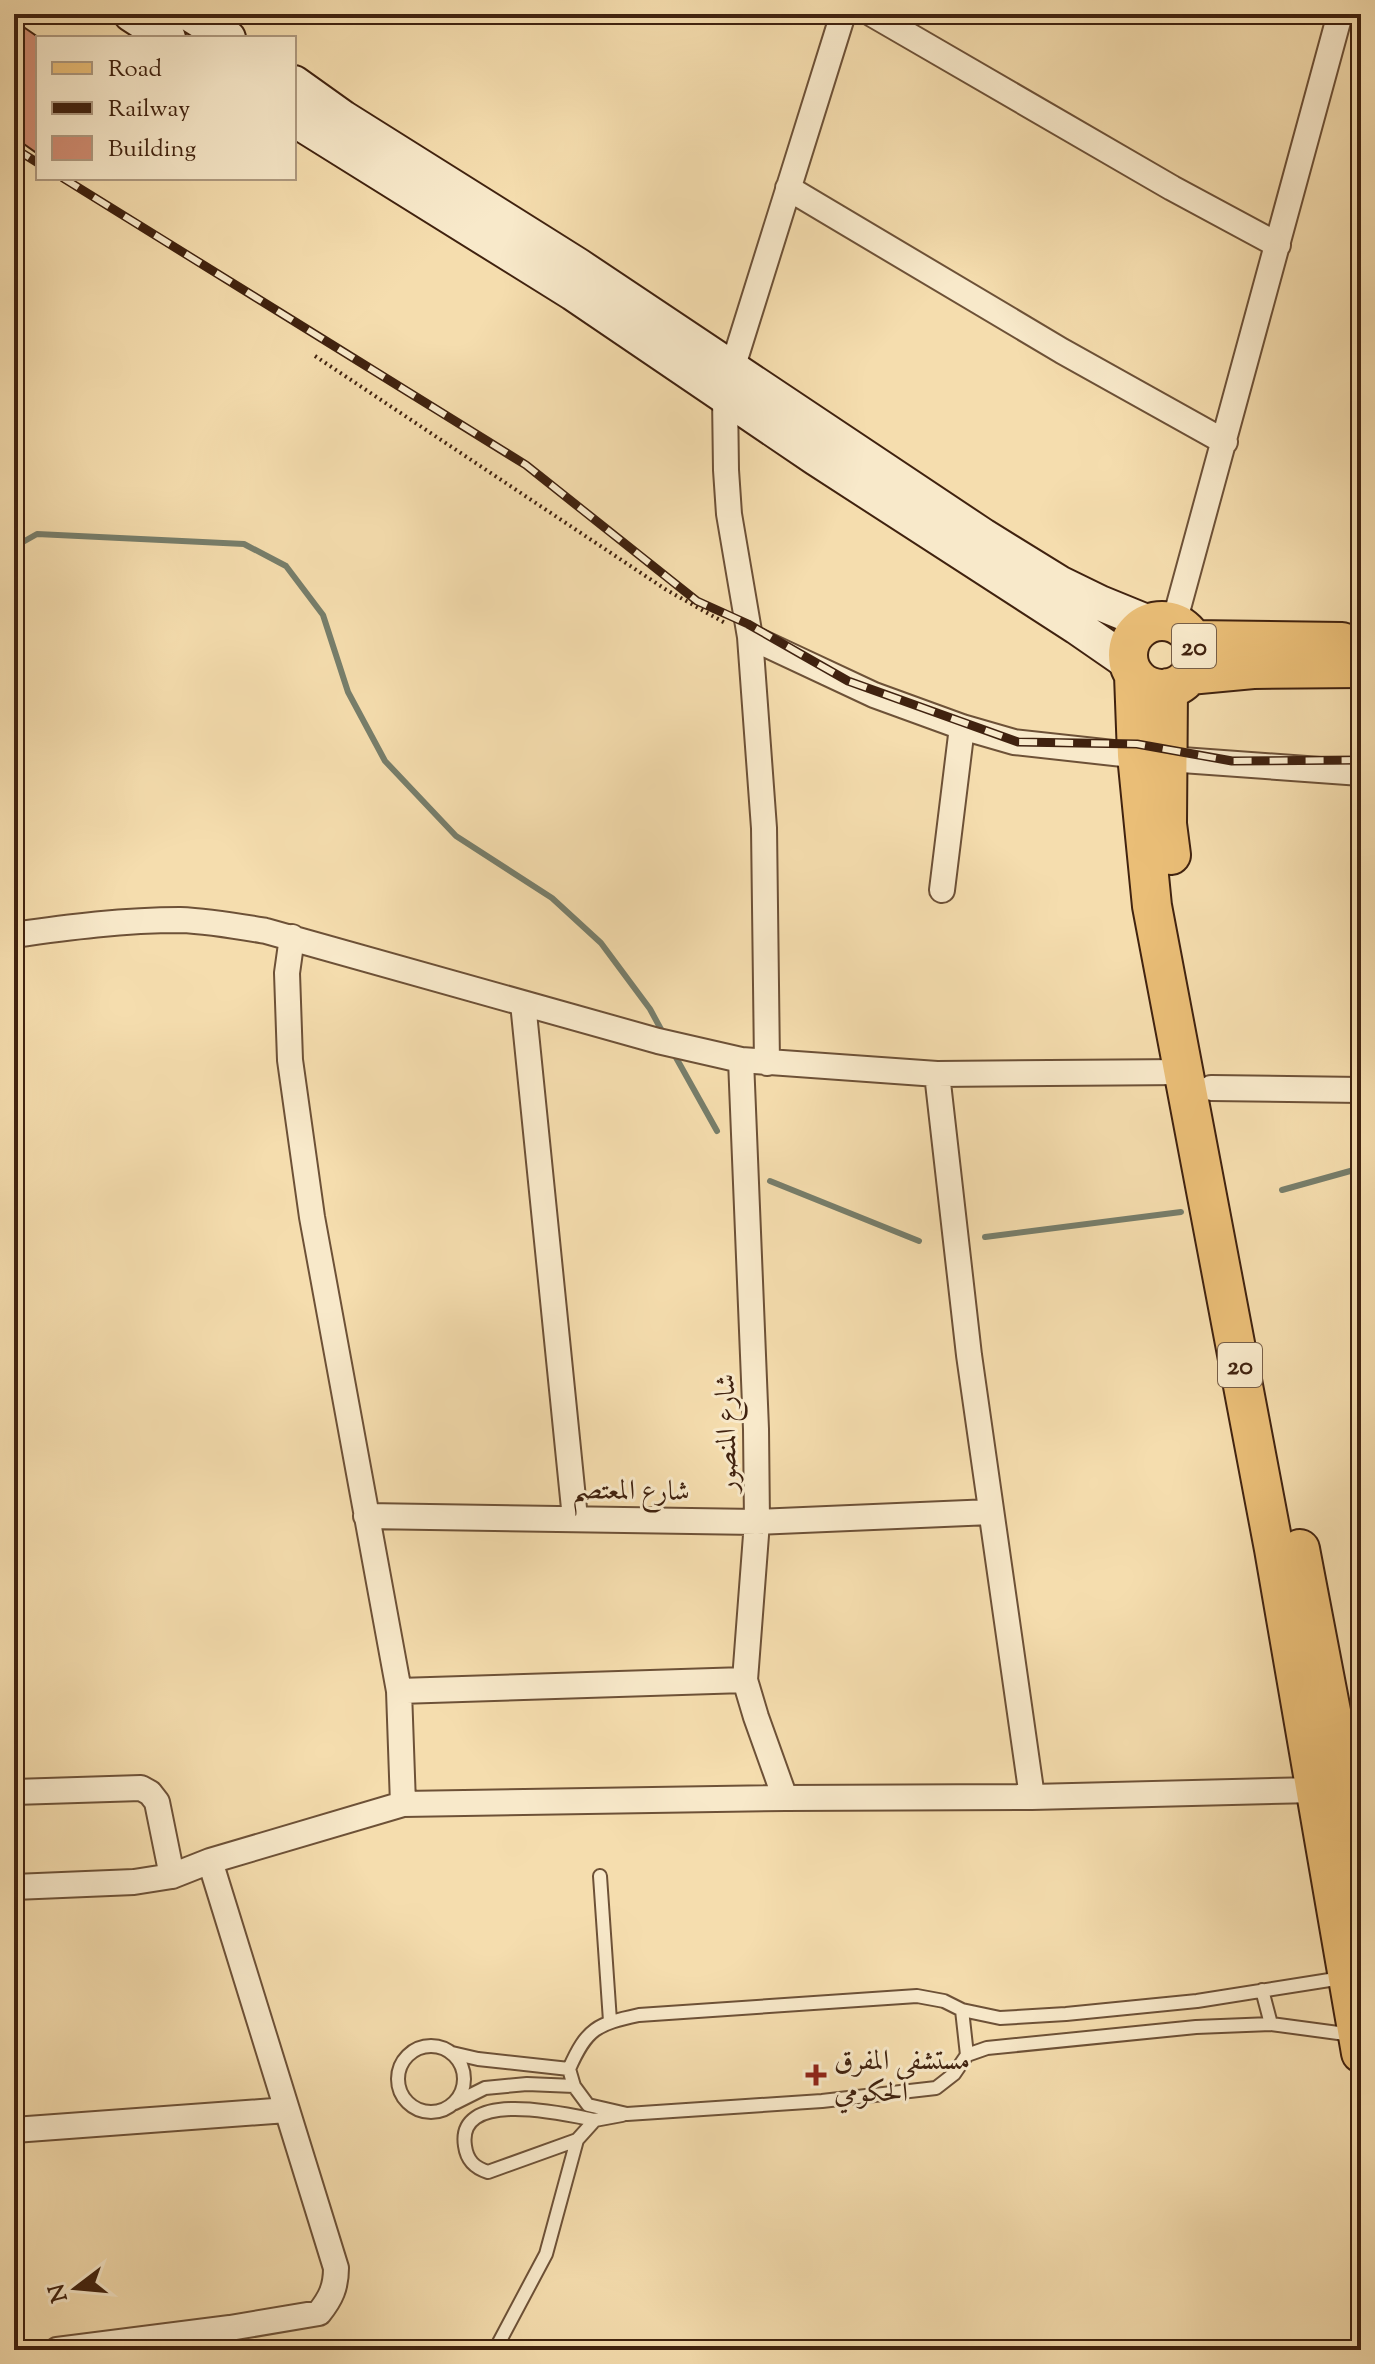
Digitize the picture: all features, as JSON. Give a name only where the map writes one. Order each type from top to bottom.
[{"type":"main road","points":[[131,14],[165,36]]},
{"type":"main road","points":[[190,14],[225,36]]},
{"type":"main road","points":[[296,85],[335,129],[514,264],[573,293],[1059,583],[1100,603],[1162,655]]},
{"type":"main road","points":[[296,119],[335,129],[511,222],[728,383],[1077,627],[1162,655]]},
{"type":"main road","name":"20","points":[[1162,655],[1361,642]]},
{"type":"main road","name":"20","points":[[1162,655],[1253,669],[1361,668]]},
{"type":"main road","name":"20","points":[[1162,655],[1153,757],[1167,824],[1197,1080],[1341,1793],[1361,1868]]},
{"type":"main road","name":"20","points":[[1341,1793],[1360,2042]]},
{"type":"street","points":[[767,1063],[764,828],[750,637],[729,514],[728,383],[843,14]]},
{"type":"street","points":[[872,14],[1278,245]]},
{"type":"street","points":[[1162,655],[1225,442],[1340,14]]},
{"type":"street","points":[[788,188],[1062,351],[1225,442]]},
{"type":"street","points":[[750,637],[874,695],[1014,742],[1153,757],[1361,773]]},
{"type":"street","points":[[942,890],[962,727]]},
{"type":"street","points":[[14,935],[90,925],[179,920],[214,923],[292,937],[658,1041],[730,1058],[767,1063],[937,1074],[1197,1080],[1361,1090]]},
{"type":"street","points":[[292,937],[287,973],[290,1060],[312,1217],[399,1691],[403,1804]]},
{"type":"street","points":[[523,1003],[575,1518]]},
{"type":"street","name":"شارع المنصور","points":[[730,1058],[754,1371],[757,1522],[745,1680],[785,1798]]},
{"type":"street","points":[[937,1074],[960,1287],[1032,1797]]},
{"type":"street","name":"شارع المعتصم","points":[[366,1516],[757,1522],[991,1512]]},
{"type":"street","points":[[399,1691],[745,1680]]},
{"type":"street","points":[[14,1792],[141,1788],[157,1802],[172,1876]]},
{"type":"street","points":[[14,1887],[134,1882],[172,1876],[210,1861],[403,1804],[1341,1793]]},
{"type":"street","points":[[57,2350],[232,2339],[319,2313],[336,2285],[336,2268],[210,1861]]},
{"type":"street","points":[[14,2130],[287,2110]]},
{"type":"lane","points":[[600,1876],[610,2021]]},
{"type":"lane","points":[[627,2114],[588,2105],[574,2086],[569,2069],[588,2034],[610,2021],[639,2015],[917,1996],[1000,2018],[1197,2001],[1355,1977]]},
{"type":"lane","points":[[1262,1990],[1271,2024]]},
{"type":"lane","points":[[1125,2008],[1129,2034]]},
{"type":"lane","points":[[962,2010],[967,2055]]},
{"type":"lane","points":[[577,2140],[488,2172],[475,2168],[464,2144],[466,2130],[472,2120],[490,2111],[550,2111],[595,2120],[627,2114],[822,2101],[936,2088],[954,2074],[967,2055],[987,2048],[1196,2027],[1271,2024],[1360,2042]]},
{"type":"lane","points":[[569,2069],[478,2059],[430,2045],[414,2050],[405,2058],[397,2079],[404,2098],[412,2106],[431,2112],[443,2110],[485,2088],[527,2084],[574,2086]]},
{"type":"lane","points":[[452,2053],[461,2065],[464,2077],[460,2095],[452,2104]]},
{"type":"lane","points":[[495,2350],[546,2254],[577,2140],[595,2120]]},
{"type":"path","points":[[315,356],[665,589],[750,637]]},
{"type":"building","points":[[25,28],[37,36],[36,153],[14,137],[14,43]]},
{"type":"waterway","points":[[14,547],[37,534],[244,544],[286,566],[323,615],[348,692],[385,761],[456,836],[552,898],[601,943],[650,1009],[663,1033]]},
{"type":"waterway","points":[[674,1054],[717,1131]]},
{"type":"waterway","points":[[1282,1190],[1361,1168]]},
{"type":"waterway","points":[[770,1181],[919,1241]]},
{"type":"waterway","points":[[985,1237],[1181,1212]]},
{"type":"railway","points":[[14,148],[36,162]]},
{"type":"railway","points":[[66,180],[526,465],[697,601],[748,624],[848,681],[1018,742],[1137,744],[1232,761],[1361,760]]},
{"type":"place","name":"مستشفى المفرق الحكومي","points":[[816,2075]]}]
